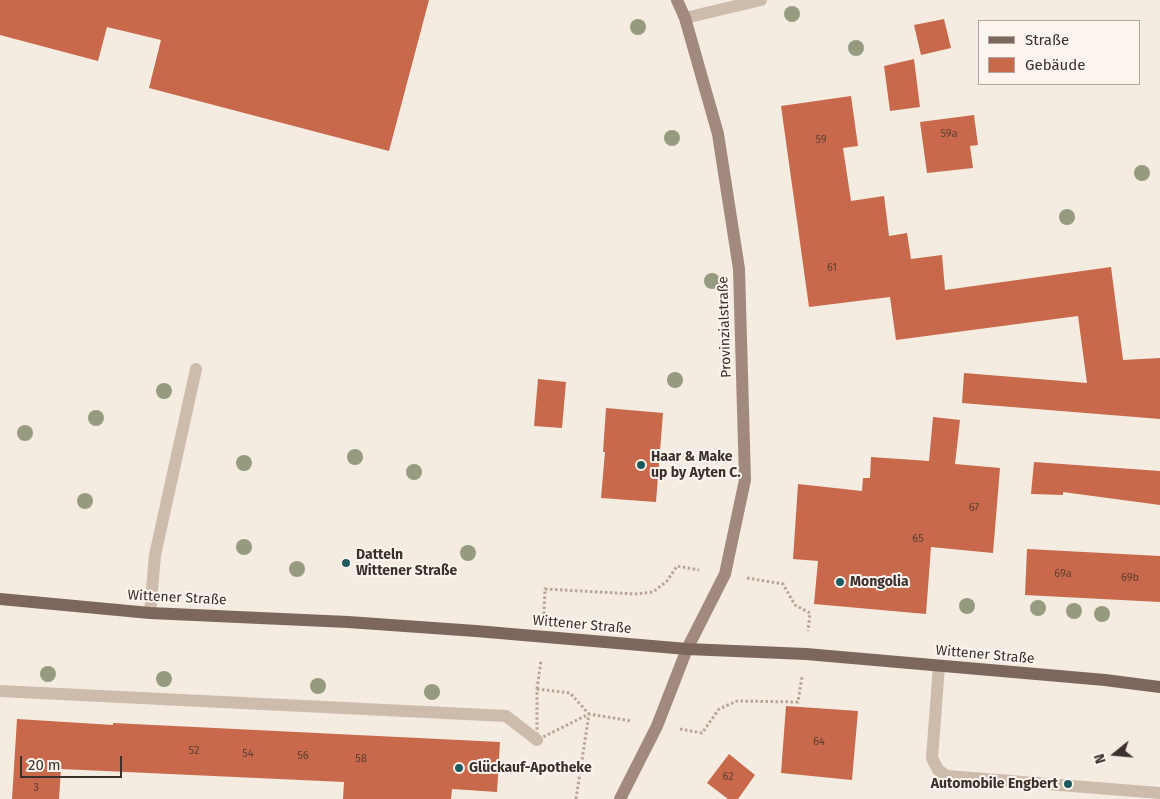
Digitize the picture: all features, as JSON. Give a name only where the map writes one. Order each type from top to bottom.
[{"type":"main road","name":"Provinzialstraße","points":[[620,799],[657,726],[687,649],[726,574],[745,480],[739,269],[718,134],[685,18],[677,0]]},
{"type":"main road","name":"Wittener Straße","points":[[0,599],[150,613],[348,622],[456,629],[687,649],[806,654],[1105,680],[1160,687]]},
{"type":"street","points":[[685,18],[761,0]]},
{"type":"street","points":[[150,613],[155,555],[196,369]]},
{"type":"street","points":[[939,666],[932,758],[938,770],[947,776],[1160,793]]},
{"type":"street","points":[[0,691],[506,716],[537,740]]},
{"type":"path","points":[[537,689],[570,693],[589,714],[537,740],[537,689]]},
{"type":"path","points":[[576,799],[589,714]]},
{"type":"building","points":[[0,0],[429,0],[389,151],[149,88],[161,40],[107,27],[98,61],[0,35]]},
{"type":"building","points":[[944,19],[951,48],[921,55],[914,25]]},
{"type":"building","points":[[914,59],[920,107],[890,111],[884,66]]},
{"type":"building","points":[[851,96],[858,146],[843,148],[851,201],[884,196],[889,236],[907,233],[911,259],[942,255],[945,290],[1111,267],[1123,360],[1160,358],[1160,419],[962,403],[964,373],[1087,383],[1078,316],[896,340],[890,297],[809,307],[781,106]]},
{"type":"building","points":[[974,115],[978,145],[970,146],[973,168],[927,173],[920,122]]},
{"type":"building","points":[[538,379],[566,382],[562,428],[534,426]]},
{"type":"building","points":[[606,408],[663,413],[656,502],[601,498]]},
{"type":"building","points":[[933,417],[960,420],[955,464],[1000,468],[993,553],[931,547],[926,614],[814,604],[818,561],[793,559],[798,484],[862,491],[863,478],[870,478],[871,457],[929,461]]},
{"type":"building","points":[[1034,462],[1160,471],[1160,505],[1063,492],[1063,495],[1031,494]]},
{"type":"building","points":[[1027,549],[1160,556],[1160,602],[1025,595]]},
{"type":"building","points":[[786,706],[858,711],[852,780],[781,773]]},
{"type":"building","points":[[17,719],[500,742],[497,792],[452,789],[451,799],[343,799],[344,782],[61,769],[59,799],[12,799]]},
{"type":"building","points":[[729,754],[755,775],[738,799],[728,799],[707,783]]},
{"type":"place","name":"Haar & Make up by Ayten C.","points":[[641,465]]},
{"type":"place","name":"Datteln Wittener Straße","points":[[346,563]]},
{"type":"place","name":"Mongolia","points":[[840,582]]},
{"type":"place","name":"Glückauf-Apotheke","points":[[459,768]]},
{"type":"place","name":"Automobile Engbert","points":[[1068,784]]}]
